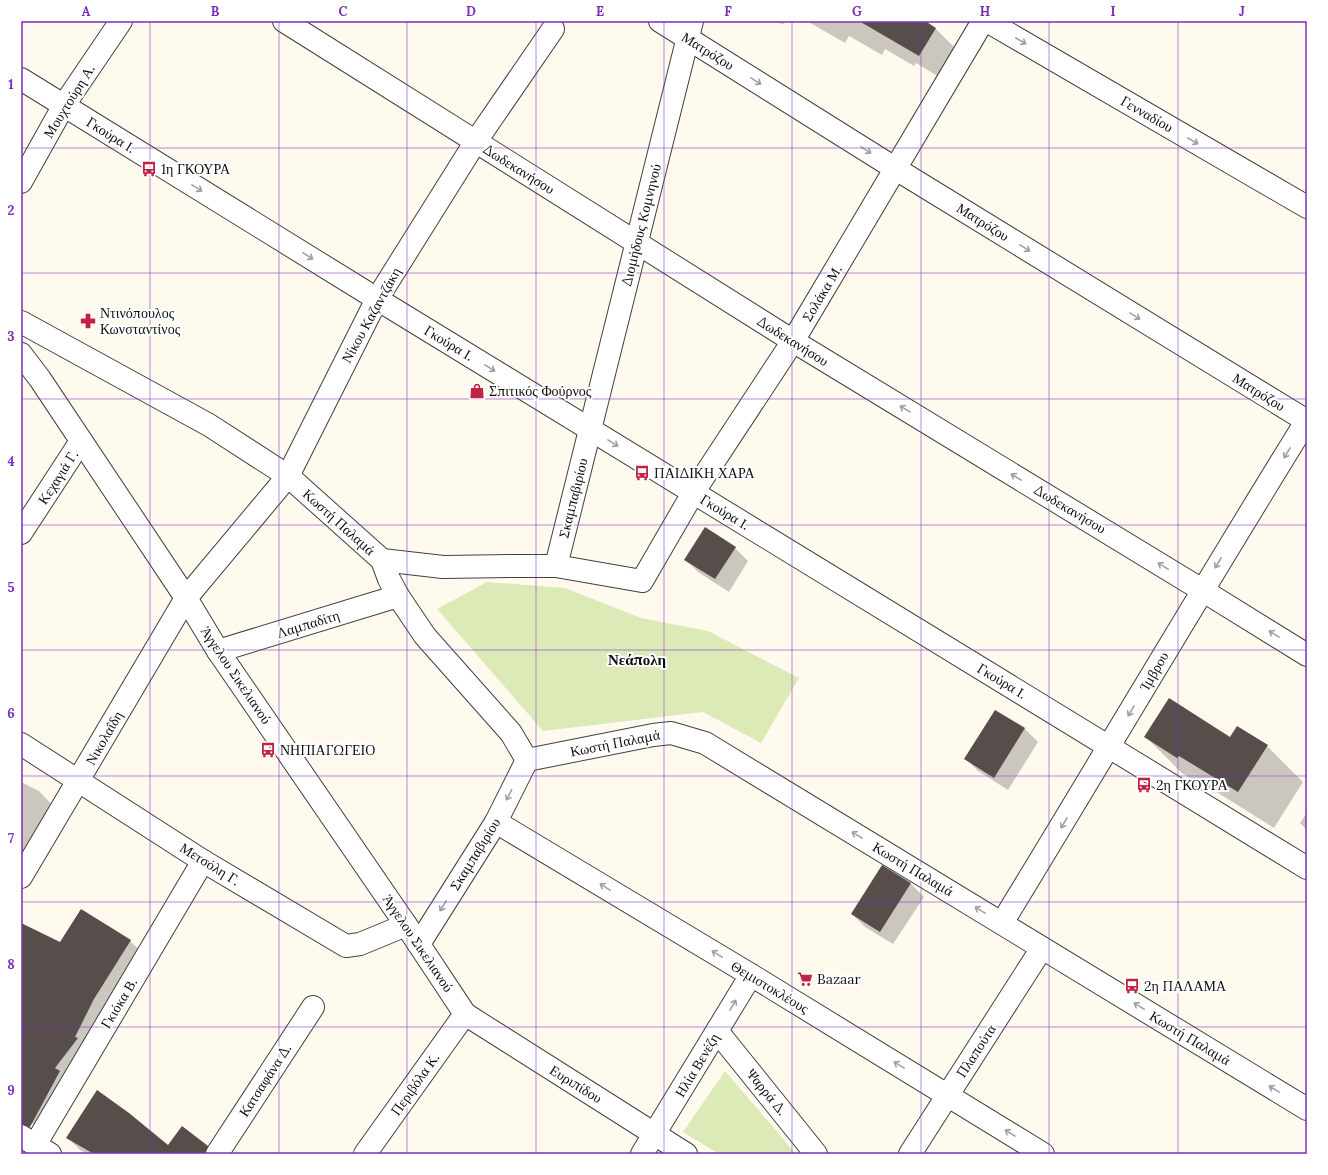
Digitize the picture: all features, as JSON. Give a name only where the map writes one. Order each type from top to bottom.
[{"type":"street","name":"Μουχτούρη Α.","points":[[21,182],[64,106],[121,21]]},
{"type":"street","name":"Δωδεκανήσου","points":[[284,21],[793,341],[1307,655]]},
{"type":"street","name":"Ματρόζου","points":[[660,21],[690,29],[896,168],[1307,420]]},
{"type":"street","name":"Σολάκα Μ.","points":[[556,566],[642,581],[693,493],[793,341],[983,21]]},
{"type":"street","name":"Γενναδίου","points":[[987,21],[1307,207]]},
{"type":"street","name":"Νίκου Καζαντζάκη","points":[[186,598],[288,476],[377,299],[476,141],[553,29]]},
{"type":"street","name":"Διομήδους Κομνηνού","points":[[590,429],[690,29]]},
{"type":"street","name":"Γκούρα Ι.","points":[[21,79],[693,493],[1307,868]]},
{"type":"street","name":"Κωστή Παλαμά","points":[[21,322],[209,425],[288,476],[382,560],[389,579],[398,596],[425,636],[493,711],[511,733],[527,760],[671,733],[705,743],[1307,1109]]},
{"type":"street","name":"Άγγελου Σικελιανού","points":[[21,354],[186,598],[218,651],[419,944],[465,1014]]},
{"type":"street","name":"Ίμβρου","points":[[1002,923],[1110,747],[1202,590],[1307,420]]},
{"type":"street","name":"Σκαμπαβιρίου","points":[[556,566],[590,429]]},
{"type":"street","name":"Κεχαγιά Γ.","points":[[21,533],[81,441]]},
{"type":"street","points":[[382,560],[443,567],[556,566]]},
{"type":"street","name":"Λαμπαδίτη","points":[[218,651],[398,596]]},
{"type":"street","name":"Νικολαΐδη","points":[[21,877],[186,598]]},
{"type":"street","name":"Μετσόλη Γ.","points":[[21,744],[203,861],[346,946],[360,944],[406,925]]},
{"type":"street","name":"Σκαμπαβιρίου","points":[[419,944],[496,822],[527,760]]},
{"type":"street","name":"Θεμιστοκλέους","points":[[496,822],[751,975],[1043,1154]]},
{"type":"street","name":"Γκιόκα Β.","points":[[35,1145],[203,861]]},
{"type":"street","name":"Πλαπούτα","points":[[910,1154],[1042,948]]},
{"type":"street","name":"Ηλία Βενέζη","points":[[642,1154],[751,975]]},
{"type":"street","name":"Κατσαφάνα Δ.","points":[[217,1154],[313,1007]]},
{"type":"street","name":"Ευριπίδου","points":[[465,1014],[686,1154]]},
{"type":"street","name":"Περιβόλα Κ.","points":[[366,1154],[465,1014]]},
{"type":"street","name":"Ψαρρά Δ.","points":[[718,1031],[816,1154]]},
{"type":"green space","points":[[487,582],[565,588],[641,618],[708,631],[799,678],[761,743],[703,712],[543,731],[437,609]]},
{"type":"green space","points":[[725,1071],[796,1154],[719,1154],[683,1132]]},
{"type":"building","points":[[859,21],[925,21],[936,28],[919,56]]},
{"type":"building","points":[[705,527],[736,547],[715,579],[684,560]]},
{"type":"building","points":[[1169,698],[1230,737],[1237,726],[1268,745],[1238,792],[1179,756],[1177,758],[1144,737]]},
{"type":"building","points":[[995,710],[1025,728],[994,778],[964,759]]},
{"type":"building","points":[[882,865],[911,883],[880,932],[851,914]]},
{"type":"building","points":[[81,909],[131,940],[94,999],[75,1037],[78,1038],[55,1068],[60,1071],[30,1127],[21,1124],[21,923],[60,942]]},
{"type":"building","points":[[97,1090],[129,1113],[168,1145],[182,1126],[208,1146],[205,1154],[94,1154],[66,1138]]},
{"type":"place","name":"1η ΓΚΟΥΡΑ","points":[[149,169]]},
{"type":"place","name":"Ντινόπουλος Κωνσταντίνος","points":[[88,321]]},
{"type":"place","name":"Σπιτικός Φούρνος","points":[[477,391]]},
{"type":"place","name":"ΠΑΙΔΙΚΗ ΧΑΡΑ","points":[[642,473]]},
{"type":"place","name":"ΝΗΠΙΑΓΩΓΕΙΟ","points":[[268,750]]},
{"type":"place","name":"2η ΓΚΟΥΡΑ","points":[[1144,785]]},
{"type":"place","name":"Bazaar","points":[[805,979]]},
{"type":"place","name":"2η ΠΑΛΑΜΑ","points":[[1132,986]]},
{"type":"district","name":"Νεάπολη","points":[[637,659]]}]
